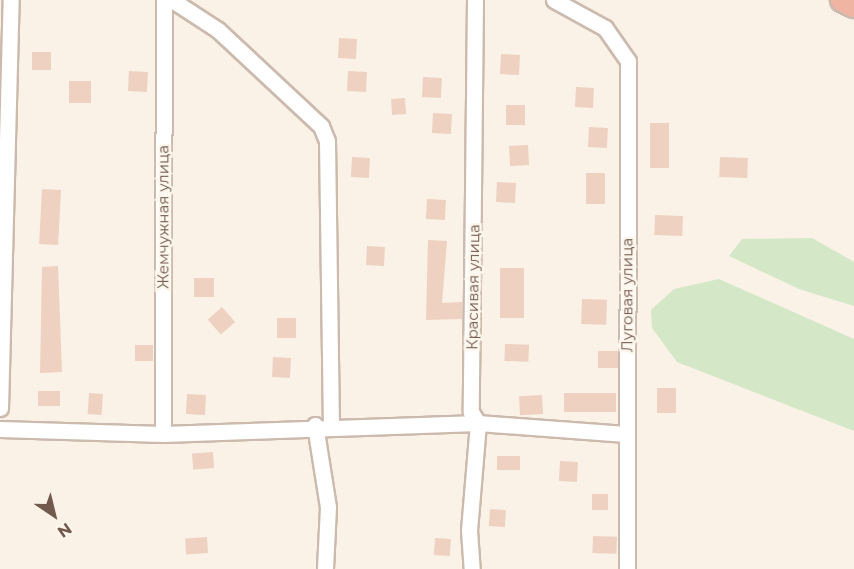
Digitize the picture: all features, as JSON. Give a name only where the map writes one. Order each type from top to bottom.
[{"type":"highway","points":[[842,0],[854,6]]},
{"type":"street","points":[[0,408],[11,0]]},
{"type":"street","name":"Жемчужная улица","points":[[163,434],[164,0]]},
{"type":"street","points":[[172,0],[218,30],[321,126],[327,141],[331,425]]},
{"type":"street","name":"Красивая улица","points":[[472,569],[470,530],[478,423],[471,412],[475,0]]},
{"type":"street","name":"Луговая улица","points":[[554,0],[605,28],[628,61],[627,569]]},
{"type":"street","points":[[0,429],[163,434],[315,425],[478,423],[626,434]]},
{"type":"street","points":[[315,425],[328,507],[325,569]]},
{"type":"green space","points":[[812,238],[854,262],[854,306],[799,289],[729,256],[742,239]]},
{"type":"green space","points":[[719,279],[854,339],[854,431],[677,362],[652,328],[651,310],[674,289]]},
{"type":"building","points":[[339,38],[357,39],[356,59],[338,58]]},
{"type":"building","points":[[32,52],[51,52],[51,70],[32,70]]},
{"type":"building","points":[[501,54],[520,55],[519,75],[500,74]]},
{"type":"building","points":[[129,71],[148,72],[147,92],[128,91]]},
{"type":"building","points":[[348,71],[367,72],[366,92],[347,91]]},
{"type":"building","points":[[423,77],[442,78],[441,98],[422,97]]},
{"type":"building","points":[[69,81],[91,81],[91,103],[69,103]]},
{"type":"building","points":[[576,87],[594,88],[593,108],[575,107]]},
{"type":"building","points":[[405,98],[406,114],[392,115],[391,99]]},
{"type":"building","points":[[506,105],[525,105],[525,125],[506,125]]},
{"type":"building","points":[[433,113],[452,114],[451,134],[432,133]]},
{"type":"building","points":[[650,123],[669,123],[669,168],[650,168]]},
{"type":"building","points":[[589,127],[608,128],[607,148],[588,147]]},
{"type":"building","points":[[528,145],[529,165],[510,166],[509,146]]},
{"type":"building","points":[[352,157],[370,158],[369,178],[351,177]]},
{"type":"building","points":[[720,157],[748,158],[747,178],[719,177]]},
{"type":"building","points":[[586,173],[605,173],[605,204],[586,204]]},
{"type":"building","points":[[497,182],[516,183],[515,203],[496,202]]},
{"type":"building","points":[[42,189],[61,190],[58,245],[39,244]]},
{"type":"building","points":[[427,199],[446,200],[445,220],[426,219]]},
{"type":"building","points":[[655,215],[683,216],[682,236],[654,235]]},
{"type":"building","points":[[428,240],[447,241],[442,303],[462,302],[462,319],[426,320]]},
{"type":"building","points":[[367,246],[385,247],[384,266],[366,265]]},
{"type":"building","points":[[58,266],[62,372],[40,373],[42,267]]},
{"type":"building","points":[[500,268],[524,268],[524,318],[500,318]]},
{"type":"building","points":[[194,278],[214,278],[214,297],[194,297]]},
{"type":"building","points":[[582,299],[607,300],[606,325],[581,324]]},
{"type":"building","points":[[222,307],[235,322],[221,335],[208,319]]},
{"type":"building","points":[[277,318],[296,318],[296,338],[277,338]]},
{"type":"building","points":[[505,344],[529,345],[528,362],[504,361]]},
{"type":"building","points":[[135,345],[153,345],[153,361],[135,361]]},
{"type":"building","points":[[598,351],[618,351],[618,368],[598,368]]},
{"type":"building","points":[[273,357],[291,358],[290,378],[272,377]]},
{"type":"building","points":[[657,388],[676,388],[676,413],[657,413]]},
{"type":"building","points":[[38,391],[60,391],[60,406],[38,406]]},
{"type":"building","points":[[89,393],[103,394],[102,415],[88,414]]},
{"type":"building","points":[[564,393],[616,393],[616,412],[564,412]]},
{"type":"building","points":[[187,394],[206,395],[205,415],[186,414]]},
{"type":"building","points":[[542,395],[543,414],[520,415],[519,396]]},
{"type":"building","points":[[213,452],[214,468],[193,469],[192,453]]},
{"type":"building","points":[[497,456],[520,456],[520,470],[497,470]]},
{"type":"building","points":[[560,461],[578,462],[577,482],[559,481]]},
{"type":"building","points":[[592,494],[608,494],[608,510],[592,510]]},
{"type":"building","points":[[490,509],[506,510],[505,527],[489,526]]},
{"type":"building","points":[[593,536],[617,537],[616,554],[592,553]]},
{"type":"building","points":[[207,537],[208,553],[186,554],[185,539]]},
{"type":"building","points":[[435,538],[451,539],[450,556],[434,555]]}]
